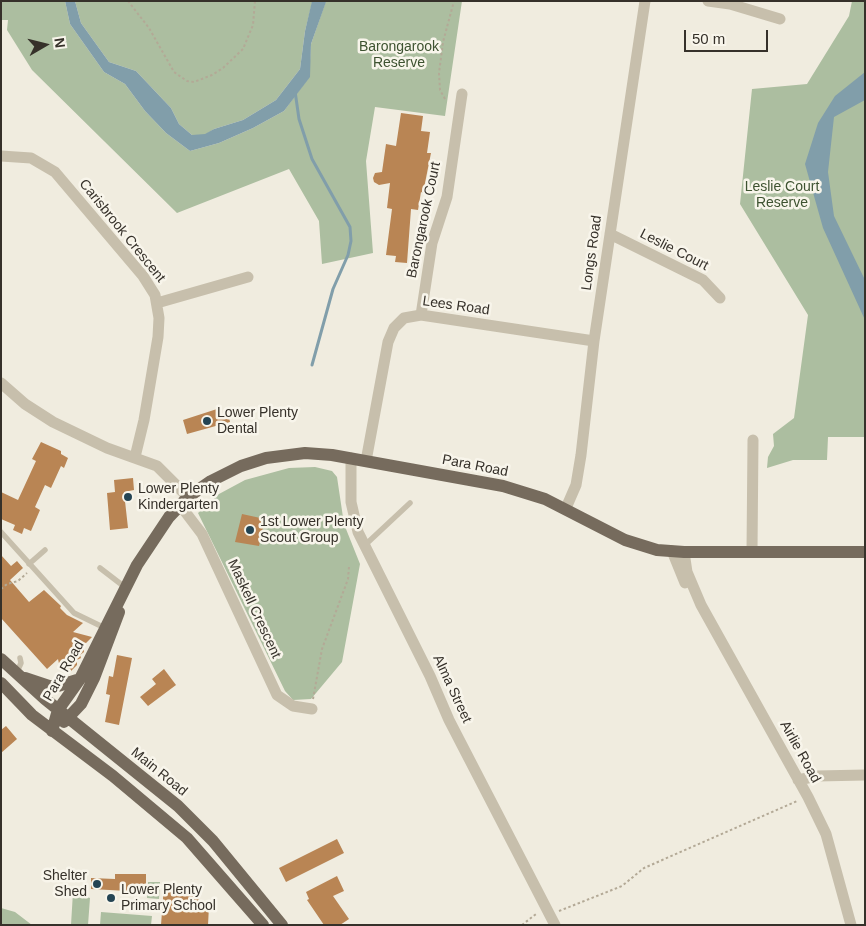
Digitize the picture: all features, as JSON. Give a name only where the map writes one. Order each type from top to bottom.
[{"type":"main road","name":"Para Road","points":[[52,731],[69,718],[81,704],[94,678],[109,630],[126,588],[150,543],[184,501],[225,473],[266,458],[306,453],[351,458],[503,486],[545,499],[566,508],[625,540],[656,550],[678,552],[865,552]]},
{"type":"main road","name":"Para Road","points":[[52,731],[58,710],[80,679],[109,630]]},
{"type":"main road","name":"Main Road","points":[[1,659],[58,710],[178,806],[214,841],[282,925]]},
{"type":"main road","points":[[16,674],[49,686],[58,686],[80,679]]},
{"type":"main road","points":[[1,683],[52,731],[113,776],[187,838],[263,925]]},
{"type":"street","name":"Longs Road","points":[[566,508],[574,492],[578,474],[594,341],[645,1]]},
{"type":"street","points":[[708,1],[730,4],[780,19]]},
{"type":"street","name":"Barongarook Court","points":[[421,315],[434,234],[447,197],[461,97],[447,99]]},
{"type":"street","name":"Carisbrook Crescent","points":[[1,156],[31,158],[55,172],[143,276],[157,303],[159,318],[158,337],[144,420],[135,457]]},
{"type":"street","name":"Leslie Court","points":[[610,234],[703,280],[720,298]]},
{"type":"street","points":[[157,303],[248,277]]},
{"type":"street","name":"Lees Road","points":[[366,461],[391,334],[404,318],[421,315],[594,341]]},
{"type":"street","name":"Maskell Crescent","points":[[1,383],[25,404],[53,422],[107,448],[157,466],[184,501],[202,534],[278,695],[293,706],[312,709]]},
{"type":"street","points":[[752,551],[753,440]]},
{"type":"street","name":"Alma Street","points":[[351,458],[351,502],[355,524],[364,546],[430,676],[449,720],[551,916]]},
{"type":"street","name":"Airlie Road","points":[[678,552],[701,604],[808,797],[826,834],[851,925]]},
{"type":"street","points":[[798,780],[817,776],[865,775]]},
{"type":"lane","points":[[364,546],[410,503]]},
{"type":"lane","points":[[1,532],[74,613],[109,630]]},
{"type":"lane","points":[[31,566],[45,550]]},
{"type":"lane","points":[[100,568],[126,588]]},
{"type":"lane","points":[[16,674],[21,664],[20,658]]},
{"type":"path","points":[[128,1],[148,28],[174,72],[187,82],[194,82],[212,75],[223,68],[243,49],[253,25],[255,1]]},
{"type":"path","points":[[447,99],[440,90],[439,73],[443,42],[454,1]]},
{"type":"path","points":[[1,588],[18,581],[31,566]]},
{"type":"path","points":[[312,709],[322,649],[348,579],[349,567]]},
{"type":"path","points":[[522,925],[551,916],[622,886],[644,868],[808,797]]},
{"type":"green space","name":"Barongarook Reserve","points":[[1,1],[65,1],[70,24],[104,72],[125,84],[145,111],[166,133],[190,151],[219,143],[253,128],[284,111],[309,77],[311,44],[326,1],[462,1],[445,116],[375,107],[366,161],[373,253],[322,264],[319,221],[289,169],[177,213],[32,70],[7,30],[8,20],[1,20]]},
{"type":"green space","points":[[75,1],[312,1],[312,3],[305,31],[300,69],[276,100],[243,120],[214,129],[205,135],[192,135],[179,124],[171,108],[136,71],[109,62],[81,23]]},
{"type":"green space","name":"Leslie Court Reserve","points":[[852,1],[865,1],[865,437],[828,437],[827,460],[793,460],[767,468],[768,457],[774,446],[773,434],[794,418],[808,315],[740,204],[752,89],[807,84],[849,16]]},
{"type":"green space","points":[[315,467],[332,471],[337,477],[344,524],[360,564],[342,662],[311,699],[293,700],[285,691],[198,513],[219,494],[245,480],[289,468]]},
{"type":"green space","points":[[148,882],[160,882],[159,899],[147,898]]},
{"type":"green space","points":[[73,892],[90,898],[88,925],[71,925]]},
{"type":"green space","points":[[1,908],[15,912],[32,925],[1,925]]},
{"type":"green space","points":[[101,912],[152,916],[151,925],[100,925]]},
{"type":"water","points":[[65,1],[75,1],[81,23],[109,62],[136,71],[171,108],[179,124],[192,135],[205,134],[214,129],[243,120],[276,100],[300,69],[305,31],[312,1],[326,2],[311,44],[310,77],[284,111],[253,128],[219,143],[190,151],[166,133],[145,111],[125,84],[104,72],[70,24]]},
{"type":"water","points":[[865,72],[865,100],[834,117],[828,172],[834,216],[865,280],[865,320],[823,228],[805,164],[818,123],[835,96]]},
{"type":"building","points":[[401,113],[423,116],[421,131],[430,132],[427,153],[431,153],[418,210],[411,209],[407,263],[395,262],[396,256],[386,255],[392,209],[387,208],[390,183],[379,185],[374,182],[373,178],[375,173],[382,172],[386,144],[396,146]]},
{"type":"building","name":"Lower Plenty Dental","points":[[217,409],[219,415],[228,413],[230,422],[187,434],[183,420]]},
{"type":"building","points":[[41,442],[61,451],[61,454],[68,458],[64,468],[61,466],[51,488],[45,485],[35,507],[40,510],[31,531],[24,528],[22,534],[13,530],[15,525],[1,519],[1,492],[18,500],[36,461],[32,459]]},
{"type":"building","points":[[133,478],[134,490],[124,492],[128,528],[110,530],[107,493],[115,492],[114,480]]},
{"type":"building","name":"1st Lower Plenty Scout Group","points":[[242,514],[265,519],[259,546],[235,542]]},
{"type":"building","points":[[1,555],[11,566],[17,561],[23,568],[10,580],[29,602],[44,590],[61,606],[60,608],[67,615],[83,623],[73,632],[92,637],[83,646],[84,652],[80,655],[81,658],[77,660],[77,665],[70,672],[60,668],[58,659],[47,669],[1,618]]},
{"type":"building","points":[[117,655],[132,658],[119,725],[105,722],[110,695],[106,694],[109,676],[113,677]]},
{"type":"building","points":[[164,669],[176,685],[148,706],[140,697],[156,684],[152,679]]},
{"type":"building","points":[[6,726],[17,739],[1,753],[1,730]]},
{"type":"building","points":[[337,839],[344,853],[286,882],[279,868]]},
{"type":"building","points":[[115,874],[146,874],[146,892],[91,889],[91,878],[115,879]]},
{"type":"building","points":[[337,876],[344,891],[333,896],[349,919],[340,925],[324,925],[307,900],[309,899],[306,892]]},
{"type":"building","points":[[164,885],[199,888],[198,905],[209,906],[208,925],[161,925]]},
{"type":"waterway","points":[[295,91],[299,119],[312,159],[350,227],[351,241],[348,255],[333,289],[312,365]]},
{"type":"place","name":"Lower Plenty Dental","points":[[207,421]]},
{"type":"place","name":"Lower Plenty Kindergarten","points":[[128,497]]},
{"type":"place","name":"1st Lower Plenty Scout Group","points":[[250,530]]},
{"type":"place","name":"Shelter Shed","points":[[97,884]]},
{"type":"place","name":"Lower Plenty Primary School","points":[[111,898]]}]
